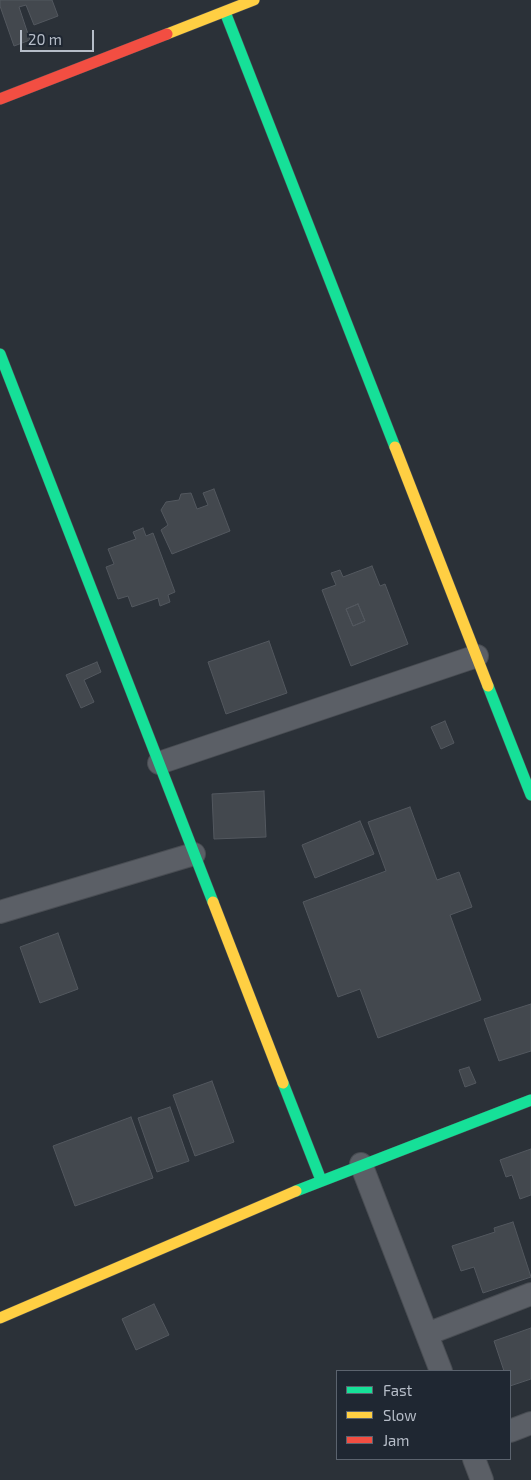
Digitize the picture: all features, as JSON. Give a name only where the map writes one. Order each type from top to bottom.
[{"type":"street","points":[[1,95],[228,7],[254,0]]},
{"type":"street","points":[[228,7],[531,795]]},
{"type":"street","points":[[0,354],[321,1180]]},
{"type":"street","points":[[159,764],[477,656]]},
{"type":"street","points":[[0,912],[194,854]]},
{"type":"street","points":[[0,1318],[321,1180],[531,1100]]},
{"type":"street","points":[[360,1164],[441,1370]]},
{"type":"street","points":[[427,1334],[531,1294]]},
{"type":"street","points":[[511,1431],[531,1423]]},
{"type":"street","points":[[474,1460],[482,1480]]},
{"type":"building","points":[[0,0],[52,0],[58,16],[34,25],[26,5],[19,7],[30,40],[14,46],[0,6]]},
{"type":"building","points":[[214,489],[230,531],[172,554],[161,530],[168,525],[161,510],[166,502],[179,500],[181,494],[191,493],[197,509],[208,505],[203,493]]},
{"type":"building","points":[[143,528],[146,536],[153,533],[175,592],[168,595],[170,602],[160,606],[158,598],[132,607],[128,596],[118,599],[106,567],[114,564],[108,549],[136,539],[133,532]]},
{"type":"building","points":[[372,566],[380,586],[385,584],[408,644],[351,666],[322,590],[336,585],[331,573],[340,570],[343,577]],"holes":[[[358,604],[365,621],[353,626],[346,609]]]},
{"type":"building","points":[[358,604],[365,621],[353,626],[346,609]]},
{"type":"building","points":[[269,641],[287,693],[226,714],[208,662]]},
{"type":"building","points":[[97,662],[101,672],[84,680],[94,702],[81,708],[66,675]]},
{"type":"building","points":[[445,721],[454,743],[441,749],[431,727]]},
{"type":"building","points":[[264,791],[266,837],[214,839],[212,794]]},
{"type":"building","points":[[410,807],[437,880],[459,872],[472,907],[450,915],[481,1000],[378,1038],[360,989],[338,997],[303,902],[386,871],[368,822]]},
{"type":"building","points":[[360,821],[374,854],[315,878],[302,845]]},
{"type":"building","points":[[58,933],[78,989],[40,1003],[20,947]]},
{"type":"building","points":[[531,1004],[531,1051],[499,1061],[484,1019]]},
{"type":"building","points":[[469,1067],[476,1083],[465,1087],[459,1070]]},
{"type":"building","points":[[212,1081],[234,1142],[195,1156],[173,1095]]},
{"type":"building","points":[[170,1107],[189,1161],[157,1172],[138,1118]]},
{"type":"building","points":[[131,1117],[153,1178],[75,1206],[53,1146]]},
{"type":"building","points":[[531,1149],[531,1195],[520,1199],[512,1175],[506,1177],[500,1160]]},
{"type":"building","points":[[513,1222],[531,1277],[483,1293],[474,1267],[461,1271],[452,1246],[495,1232],[494,1228]]},
{"type":"building","points":[[154,1304],[169,1335],[136,1350],[122,1319]]},
{"type":"building","points":[[531,1328],[531,1379],[511,1386],[511,1370],[504,1370],[494,1341]]},
{"type":"traffic: fast","points":[[225,12],[395,447]]},
{"type":"traffic: fast","points":[[0,354],[213,902]]},
{"type":"traffic: fast","points":[[488,686],[531,795]]},
{"type":"traffic: fast","points":[[283,1083],[321,1180]]},
{"type":"traffic: fast","points":[[296,1191],[531,1100]]},
{"type":"traffic: slow","points":[[167,34],[254,0]]},
{"type":"traffic: slow","points":[[395,447],[488,686]]},
{"type":"traffic: slow","points":[[213,902],[283,1083]]},
{"type":"traffic: slow","points":[[0,1318],[296,1191]]},
{"type":"traffic: jam","points":[[0,99],[167,34]]}]
